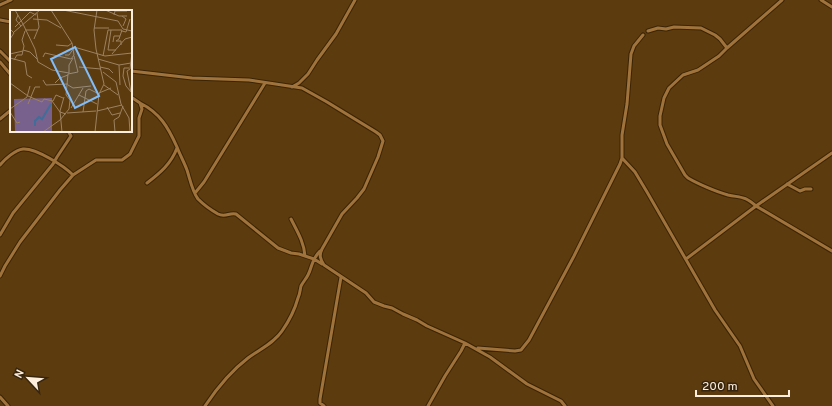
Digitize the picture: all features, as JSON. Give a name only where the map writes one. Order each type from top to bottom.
[{"type":"street","points":[[0,5],[11,0]]},
{"type":"street","points":[[292,87],[299,83],[308,74],[333,38],[355,0]]},
{"type":"street","points":[[782,0],[719,56],[698,70],[684,74],[674,83],[664,98],[660,122],[667,144],[686,177],[728,195],[745,198],[832,251]]},
{"type":"street","points":[[821,0],[832,7]]},
{"type":"street","points":[[0,21],[10,22]]},
{"type":"street","points":[[648,32],[658,28],[700,28],[715,35],[727,48]]},
{"type":"street","points":[[476,348],[515,351],[521,350],[529,340],[574,256],[617,171],[622,158],[622,143],[631,54],[634,46],[643,35]]},
{"type":"street","points":[[0,51],[10,61]]},
{"type":"street","points":[[0,62],[10,74]]},
{"type":"street","points":[[132,71],[186,77],[249,80],[307,90],[372,129],[380,135],[383,141],[380,152],[364,189],[342,214],[314,259],[301,288],[299,297],[280,334],[270,344],[236,369],[219,386],[205,406]]},
{"type":"street","points":[[195,193],[204,182],[265,83]]},
{"type":"street","points":[[132,98],[149,108],[166,126],[178,148],[195,193],[200,201],[218,214],[226,216],[234,213],[278,248],[314,259],[366,293],[376,303],[392,308],[431,328],[476,348],[527,384],[544,394],[557,399],[563,405]]},
{"type":"street","points":[[0,276],[20,242],[73,175],[96,160],[122,160],[130,154],[139,136],[139,118],[142,110],[140,103]]},
{"type":"street","points":[[0,119],[10,111]]},
{"type":"street","points":[[0,235],[13,213],[55,161],[71,136],[69,132]]},
{"type":"street","points":[[147,183],[168,165],[178,148]]},
{"type":"street","points":[[0,165],[19,150],[28,149],[55,161],[65,167],[73,175]]},
{"type":"street","points":[[686,259],[756,206],[832,153]]},
{"type":"street","points":[[622,158],[642,182],[715,310],[740,346],[754,379],[773,406]]},
{"type":"street","points":[[787,184],[800,191],[804,189],[811,189]]},
{"type":"street","points":[[291,219],[303,242],[305,256]]},
{"type":"street","points":[[320,251],[320,257],[324,265]]},
{"type":"street","points":[[324,406],[320,403],[320,398],[341,277]]},
{"type":"street","points":[[428,406],[465,343]]},
{"type":"street","points":[[0,397],[8,406]]}]
